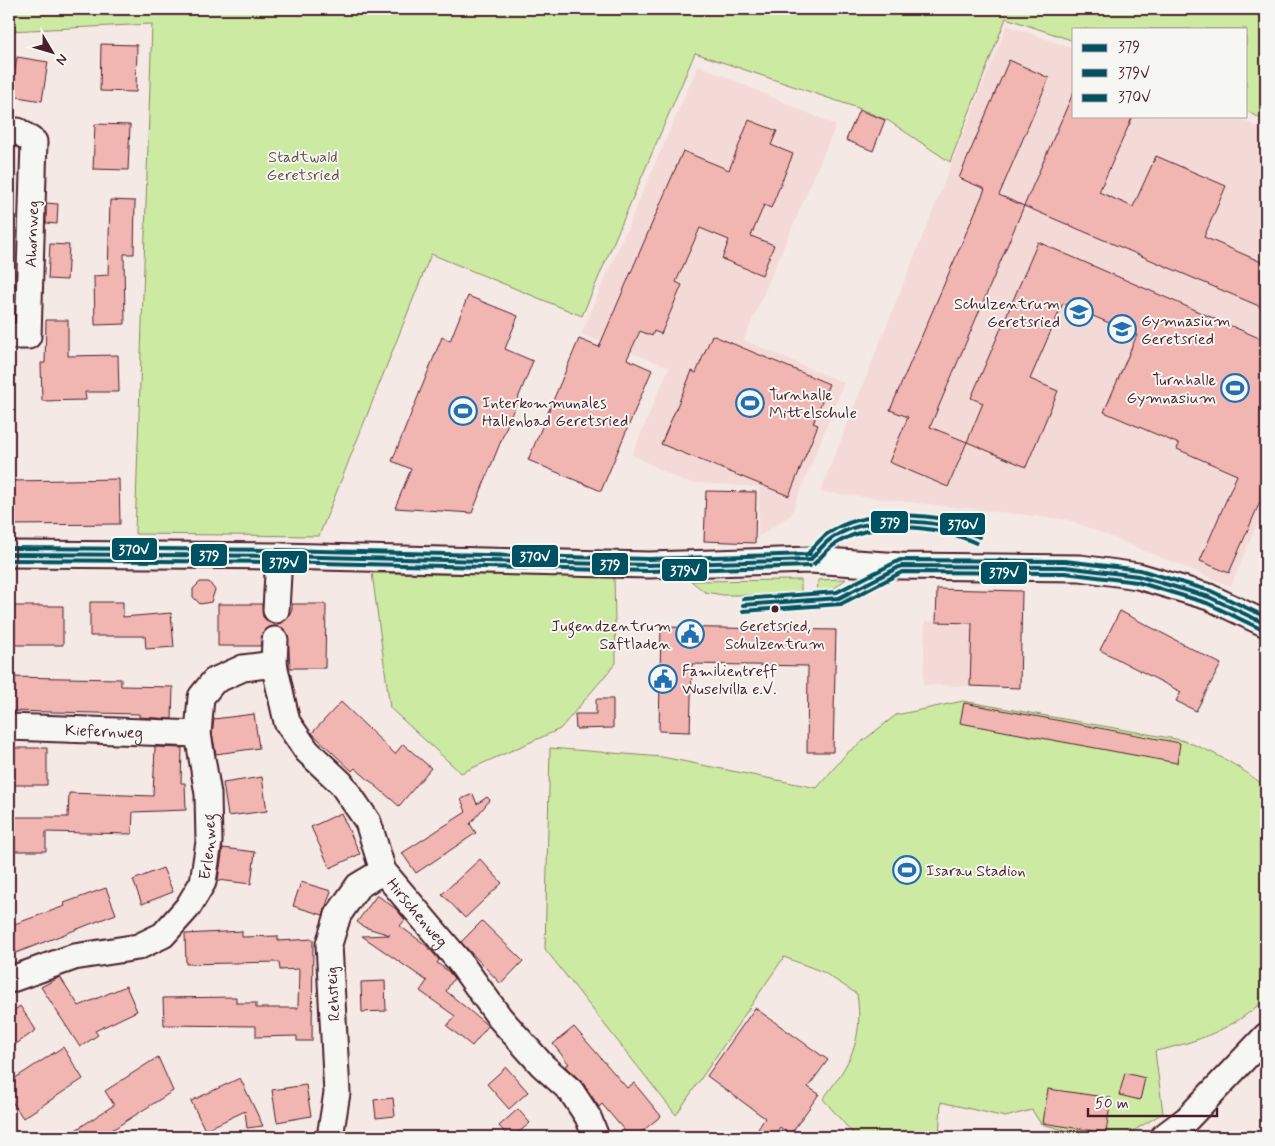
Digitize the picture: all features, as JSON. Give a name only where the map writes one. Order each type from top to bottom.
[{"type":"street","name":"Ahornweg","points":[[9,133],[18,131],[34,142],[28,336],[9,336]]},
{"type":"street","points":[[9,554],[279,556],[649,565],[810,560],[900,566],[1080,568],[1138,576],[1209,598],[1266,624]]},
{"type":"street","points":[[276,610],[279,556]]},
{"type":"street","name":"Hirschenweg","points":[[275,640],[274,664],[287,722],[307,751],[341,783],[368,822],[383,871],[459,962],[500,1018],[542,1065],[570,1091],[588,1117],[596,1137]]},
{"type":"street","name":"Erlenweg","points":[[9,980],[74,957],[138,947],[163,934],[188,907],[203,882],[209,842],[208,794],[198,734],[201,697],[214,681],[243,668],[274,664]]},
{"type":"street","name":"Kiefernweg","points":[[9,727],[198,734]]},
{"type":"street","name":"Rehsteig","points":[[330,1137],[337,1093],[329,944],[338,915],[358,886],[383,871]]},
{"type":"street","points":[[1163,1137],[1187,1119],[1266,1036]]},
{"type":"shaded area","name":"Schulzentrum Geretsried","points":[[1007,25],[1072,48],[1072,118],[1240,118],[1266,132],[1266,503],[1231,586],[1069,520],[820,492]]},
{"type":"shaded area","points":[[698,65],[836,125],[744,340],[844,383],[791,515],[758,537],[759,487],[684,482],[632,455],[669,367],[581,334]]},
{"type":"shaded area","points":[[925,621],[972,623],[970,686],[923,685]]},
{"type":"green space","name":"Stadtwald Geretsried","points":[[9,9],[1266,9],[1266,121],[1248,112],[1248,28],[1072,28],[1072,40],[1006,18],[950,162],[889,121],[858,108],[695,53],[582,316],[431,254],[319,536],[135,534],[152,24],[9,31]]},
{"type":"green space","points":[[372,573],[614,577],[616,663],[560,729],[461,773],[390,708]]},
{"type":"green space","points":[[846,579],[826,595],[817,597],[818,580]]},
{"type":"green space","points":[[801,580],[801,595],[723,595],[705,592],[691,581]]},
{"type":"green space","name":"Isarau Stadion","points":[[963,701],[1181,740],[1226,760],[1266,787],[1266,998],[1242,1017],[1215,1032],[1186,1043],[1155,1051],[1163,1113],[1123,1137],[1069,1137],[1069,1131],[1041,1124],[1032,1110],[1005,1117],[941,1102],[939,1137],[856,1137],[823,1099],[841,1074],[853,1051],[859,1011],[857,994],[823,972],[784,957],[676,1115],[545,949],[550,748],[662,757],[817,788],[846,754],[896,715]]},
{"type":"building","points":[[101,44],[137,45],[136,92],[100,91]]},
{"type":"building","points":[[17,57],[48,62],[42,101],[11,96]]},
{"type":"building","points":[[1009,60],[1049,78],[999,195],[1024,206],[930,427],[967,442],[948,487],[889,462],[908,417],[890,410],[985,189],[959,178]]},
{"type":"building","points":[[1072,96],[1072,118],[1132,118],[1099,192],[1133,207],[1156,156],[1226,186],[1204,237],[1266,264],[1266,309],[1024,206]]},
{"type":"building","points":[[859,110],[885,120],[873,151],[846,140]]},
{"type":"building","points":[[749,120],[777,131],[771,145],[793,154],[771,208],[764,205],[751,236],[774,245],[762,275],[722,259],[729,240],[700,228],[676,282],[682,285],[661,334],[654,331],[652,336],[640,331],[627,359],[652,370],[601,491],[528,460],[579,339],[599,347],[683,151],[729,170]]},
{"type":"building","points":[[95,124],[130,125],[128,170],[93,169]]},
{"type":"building","points":[[110,200],[135,201],[134,254],[124,254],[125,324],[95,325],[94,276],[108,275]]},
{"type":"building","points":[[46,203],[58,204],[57,224],[46,223]]},
{"type":"building","points":[[1038,242],[1266,341],[1266,488],[1229,573],[1200,561],[1237,475],[1177,449],[1179,444],[1104,412],[1137,335],[1063,303],[1030,379],[1058,391],[1026,467],[967,442],[983,403],[971,398]]},
{"type":"building","points":[[50,244],[69,245],[67,280],[48,279]]},
{"type":"building","name":"Interkommunales Hallenbad Geretsried","points":[[468,296],[518,316],[505,349],[533,361],[472,513],[395,508],[411,469],[392,461],[442,337],[450,341]]},
{"type":"building","points":[[46,320],[68,320],[68,356],[118,355],[119,392],[85,392],[86,400],[42,401],[41,363],[45,363]]},
{"type":"building","name":"Turnhalle Mittelschule","points":[[712,335],[829,384],[813,423],[818,425],[789,496],[661,444],[692,371],[696,373]]},
{"type":"building","points":[[119,479],[120,524],[10,525],[9,487],[13,487],[13,481]]},
{"type":"building","points":[[706,491],[756,492],[755,543],[704,541]]},
{"type":"building","points":[[200,582],[209,582],[215,590],[211,602],[200,604],[193,597],[193,589]]},
{"type":"building","points":[[937,589],[1022,591],[1020,688],[970,686],[972,623],[936,622]]},
{"type":"building","points":[[90,602],[123,602],[123,617],[171,613],[174,647],[146,649],[145,636],[90,636]]},
{"type":"building","points":[[218,604],[262,604],[263,617],[269,622],[276,624],[288,618],[292,610],[292,604],[326,604],[325,668],[290,668],[288,634],[283,628],[276,626],[269,627],[263,632],[260,646],[218,646]]},
{"type":"building","points":[[9,606],[63,606],[63,645],[9,645]]},
{"type":"building","points":[[1120,611],[1221,664],[1196,711],[1176,701],[1181,692],[1100,650]]},
{"type":"building","points":[[661,627],[836,630],[833,752],[807,752],[808,666],[692,664],[690,732],[659,731]]},
{"type":"building","points":[[9,677],[121,679],[121,686],[173,687],[172,719],[139,717],[139,714],[9,711]]},
{"type":"building","points":[[596,699],[613,699],[613,728],[576,729],[575,714],[596,714]]},
{"type":"building","points":[[341,702],[395,754],[403,744],[431,768],[399,806],[355,768],[352,771],[312,733]]},
{"type":"building","points":[[964,703],[1180,743],[1177,763],[960,723]]},
{"type":"building","points":[[254,714],[259,748],[216,754],[212,733],[214,719]]},
{"type":"building","points":[[155,747],[182,748],[181,783],[185,783],[186,810],[133,812],[132,834],[46,832],[46,851],[9,851],[9,817],[68,817],[69,793],[153,796]]},
{"type":"building","points":[[9,748],[47,748],[47,785],[9,785]]},
{"type":"building","points":[[262,777],[267,811],[228,816],[223,783]]},
{"type":"building","points":[[473,794],[477,804],[487,797],[490,800],[470,824],[476,833],[416,873],[402,853],[466,812],[461,799]]},
{"type":"building","points":[[341,813],[360,854],[330,868],[311,827]]},
{"type":"building","points":[[223,848],[255,852],[251,884],[218,880]]},
{"type":"building","points":[[480,859],[502,883],[465,918],[442,894]]},
{"type":"building","points":[[163,868],[173,892],[142,904],[133,880]]},
{"type":"building","points":[[301,882],[331,891],[323,915],[293,906]]},
{"type":"building","points":[[106,888],[116,914],[16,953],[9,933],[9,926],[65,906],[64,903]]},
{"type":"building","points":[[377,895],[396,909],[405,920],[400,926],[427,946],[439,960],[437,963],[454,978],[446,991],[488,1026],[472,1046],[447,1026],[455,1016],[420,991],[427,981],[362,936],[390,935],[364,927],[357,922]]},
{"type":"building","points":[[482,921],[523,961],[501,984],[461,942]]},
{"type":"building","points":[[242,931],[242,937],[278,936],[278,941],[313,939],[312,1041],[297,1041],[297,1036],[256,1037],[256,1026],[164,1025],[163,998],[236,997],[236,1003],[256,1003],[256,1008],[298,1008],[299,969],[280,970],[279,962],[186,964],[185,934]]},
{"type":"building","points":[[60,977],[79,1006],[126,986],[137,1011],[95,1031],[98,1035],[80,1047],[41,987]]},
{"type":"building","points":[[385,981],[386,1011],[362,1012],[361,982]]},
{"type":"building","points":[[20,1006],[36,1030],[9,1049],[9,1014]]},
{"type":"building","points":[[755,1008],[828,1060],[808,1087],[819,1094],[790,1135],[780,1127],[773,1137],[758,1129],[765,1118],[707,1076]]},
{"type":"building","points":[[574,1027],[627,1088],[634,1083],[661,1116],[635,1137],[630,1137],[602,1104],[599,1107],[583,1083],[565,1066],[569,1064],[553,1044]]},
{"type":"building","points":[[63,1047],[83,1079],[23,1118],[9,1097],[9,1082]]},
{"type":"building","points":[[158,1057],[173,1091],[101,1137],[65,1137],[114,1105],[105,1091]]},
{"type":"building","points":[[506,1067],[528,1092],[509,1109],[487,1084]]},
{"type":"building","points":[[1125,1073],[1145,1078],[1140,1100],[1119,1095]]},
{"type":"building","points":[[240,1078],[263,1126],[247,1128],[245,1111],[205,1130],[191,1101]]},
{"type":"building","points":[[306,1085],[311,1116],[277,1122],[272,1090]]},
{"type":"building","points":[[1048,1089],[1111,1098],[1106,1133],[1043,1123]]},
{"type":"building","points":[[393,1098],[395,1116],[376,1118],[374,1100]]},
{"type":"building","points":[[518,1109],[530,1123],[513,1137],[509,1137],[499,1126]]},
{"type":"transit line","name":"370V","points":[[806,556],[824,536],[843,525],[862,519],[882,516],[904,515],[946,520],[982,531]]},
{"type":"transit line","name":"379","points":[[810,560],[832,538],[848,530],[885,522],[905,521],[945,526],[979,537]]},
{"type":"transit line","name":"379V","points":[[814,564],[834,545],[852,535],[869,530],[906,527],[925,529],[943,532],[976,543]]},
{"type":"transit line","name":"370V","points":[[9,548],[279,550],[649,559],[810,554]]},
{"type":"transit line","name":"379","points":[[9,554],[279,556],[649,565],[810,560]]},
{"type":"transit line","name":"379V","points":[[9,560],[279,562],[649,571],[810,566]]},
{"type":"transit line","name":"370V","points":[[743,599],[837,592],[900,560],[1065,561],[1140,570],[1211,591],[1266,617]]},
{"type":"transit line","name":"379","points":[[743,605],[839,598],[901,566],[1065,567],[1138,576],[1209,597],[1266,624]]},
{"type":"transit line","name":"379V","points":[[743,611],[841,604],[902,572],[1065,573],[1137,582],[1207,603],[1263,630]]},
{"type":"place","name":"Schulzentrum Geretsried","points":[[1079,312]]},
{"type":"place","name":"Gymnasium Geretsried","points":[[1122,329]]},
{"type":"place","name":"Turnhalle Gymnasium","points":[[1235,388]]},
{"type":"place","name":"Turnhalle Mittelschule","points":[[750,403]]},
{"type":"place","name":"Interkommunales Hallenbad Geretsried","points":[[463,411]]},
{"type":"place","name":"Geretsried, Schulzentrum","points":[[775,609]]},
{"type":"place","name":"Jugendzentrum Saftladen","points":[[690,634]]},
{"type":"place","name":"Familientreff Wuselvilla e.V.","points":[[663,679]]},
{"type":"place","name":"Isarau Stadion","points":[[907,870]]}]
